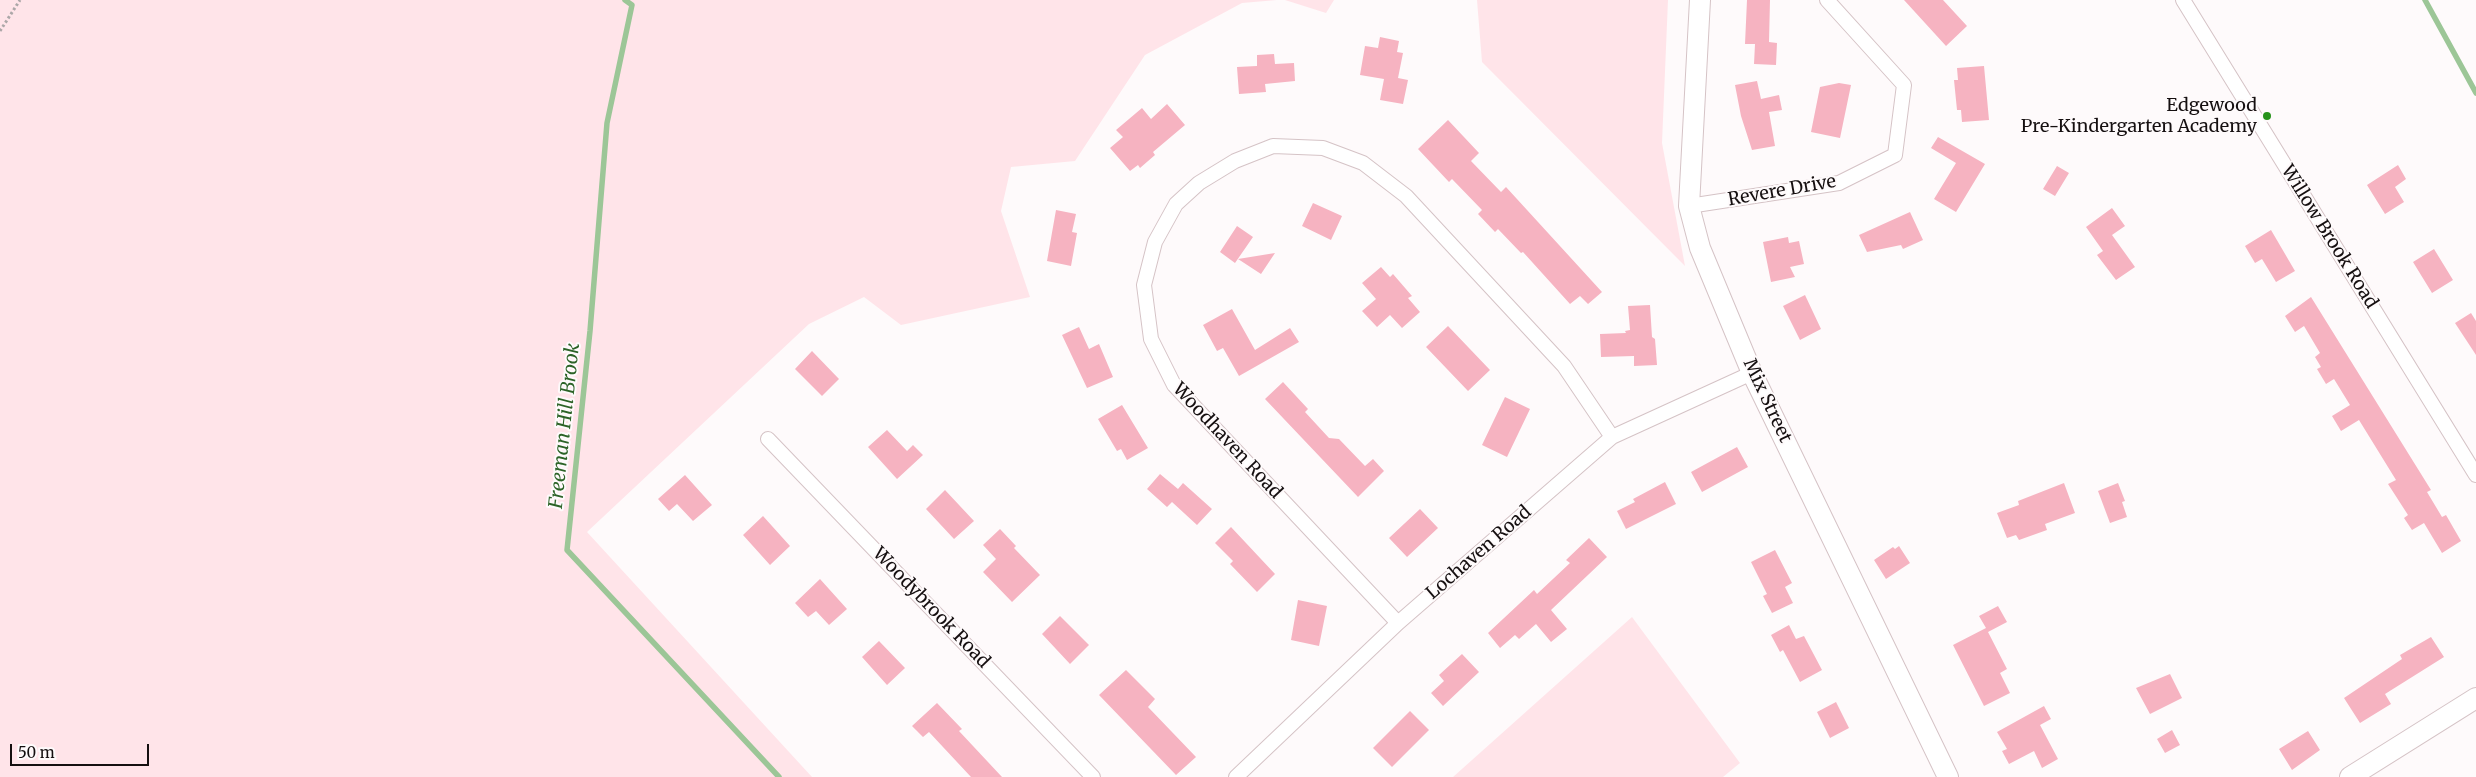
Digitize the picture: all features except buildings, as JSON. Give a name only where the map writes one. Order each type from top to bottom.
[{"type":"main road","name":"Mix Street","points":[[1700,0],[1689,206],[1700,248],[1752,373],[1948,777]]},
{"type":"main road","points":[[2350,777],[2476,698]]},
{"type":"street","name":"Revere Drive","points":[[1689,206],[1839,183],[1895,155],[1904,85],[1827,0]]},
{"type":"street","name":"Willow Brook Road","points":[[2183,0],[2476,475]]},
{"type":"street","name":"Woodhaven Road","points":[[1398,623],[1174,385],[1151,339],[1144,285],[1155,242],[1176,204],[1199,183],[1235,161],[1273,146],[1322,148],[1363,163],[1406,196],[1564,366],[1612,437]]},
{"type":"street","name":"Lochaven Road","points":[[1236,777],[1398,623],[1612,437],[1752,373]]},
{"type":"street","name":"Woodybrook Road","points":[[768,439],[1093,777]]},
{"type":"path","points":[[0,31],[20,0]]},
{"type":"shaded area","points":[[0,0],[1277,0],[1242,3],[1145,55],[1075,161],[1011,167],[1001,211],[1030,297],[901,325],[864,297],[809,324],[587,532],[812,777],[0,777]]},
{"type":"shaded area","points":[[1285,0],[1334,0],[1326,13]]},
{"type":"shaded area","points":[[1477,0],[1668,0],[1662,143],[1685,266],[1482,62]]},
{"type":"shaded area","points":[[1632,617],[1740,763],[1723,777],[1453,777]]},
{"type":"waterway","name":"Freeman Hill Brook","points":[[625,0],[632,5],[607,123],[590,331],[567,550],[779,777]]},
{"type":"waterway","points":[[2425,0],[2476,93]]},
{"type":"place","name":"Edgewood Pre-Kindergarten Academy","points":[[2267,116]]}]
